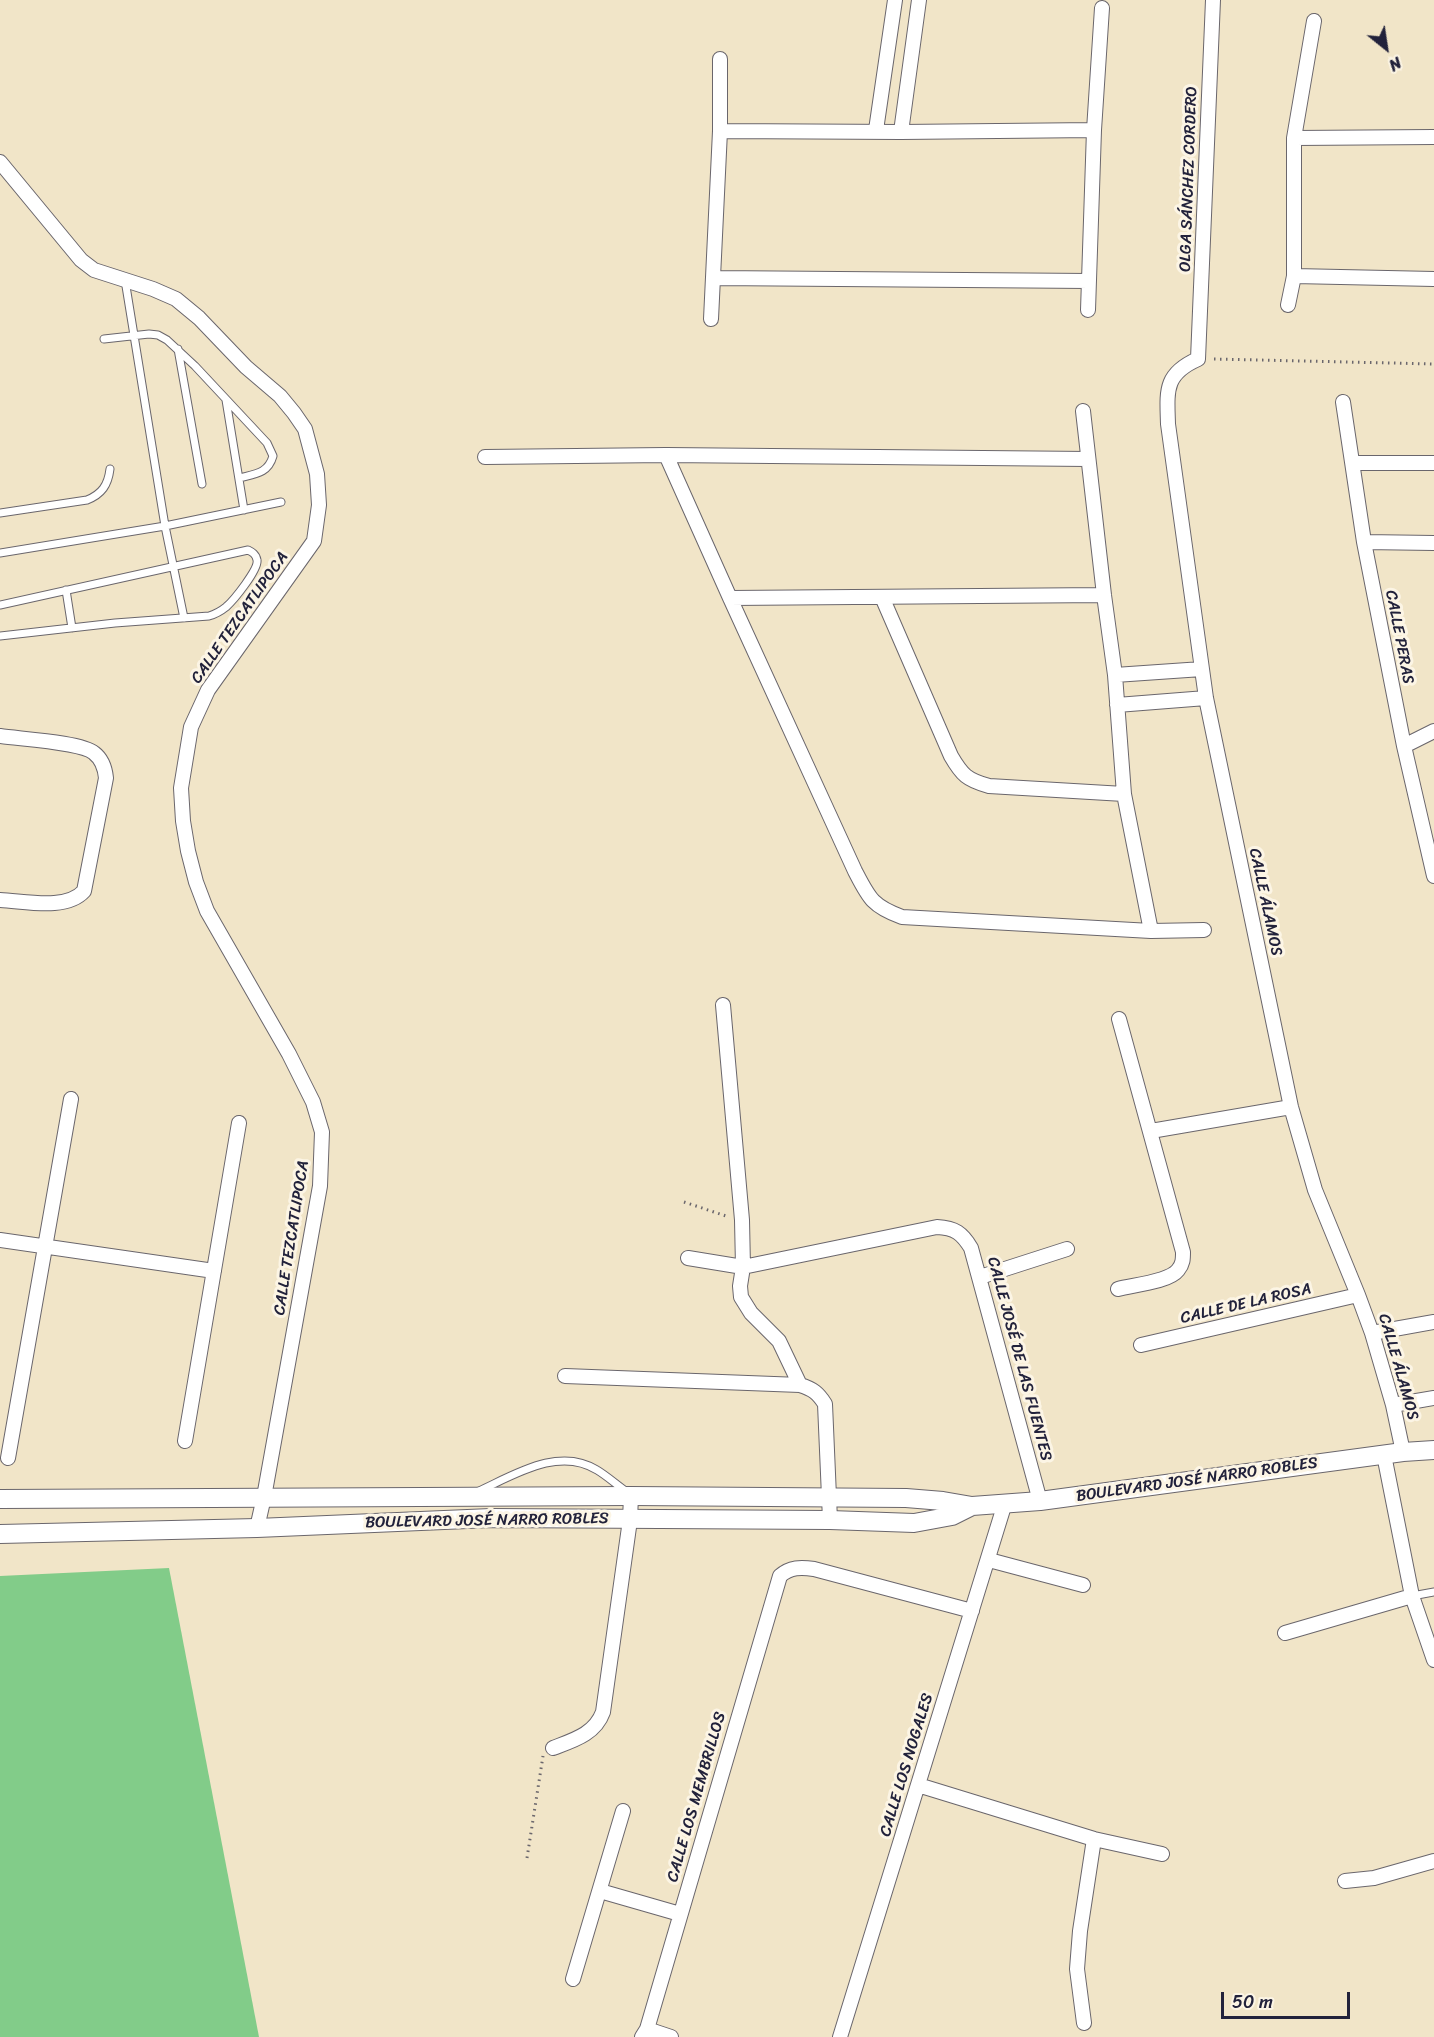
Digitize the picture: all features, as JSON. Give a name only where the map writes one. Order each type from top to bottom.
[{"type":"street","points":[[876,130],[895,0]]},
{"type":"street","points":[[902,132],[919,0]]},
{"type":"street","name":"OLGA SÁNCHEZ CORDERO","points":[[1198,358],[1213,0]]},
{"type":"street","points":[[1088,309],[1094,130],[1102,8]]},
{"type":"street","points":[[1288,305],[1294,276],[1294,138],[1314,21]]},
{"type":"street","points":[[711,319],[720,131],[720,59]]},
{"type":"street","points":[[720,131],[1094,130]]},
{"type":"street","points":[[1294,138],[1434,137]]},
{"type":"street","name":"CALLE TEZCATLIPOCA","points":[[0,164],[81,260],[94,270],[176,299],[199,318],[246,367],[280,396],[305,429],[316,474],[319,505],[314,541],[208,690],[191,727],[181,788],[188,851],[207,911],[289,1054],[313,1102],[322,1132],[320,1186],[257,1528]]},
{"type":"street","points":[[1294,276],[1434,279]]},
{"type":"street","points":[[714,278],[1089,281]]},
{"type":"street","name":"CALLE ÁLAMOS","points":[[1198,358],[1174,374],[1168,385],[1167,398],[1168,424],[1206,698],[1291,1107],[1315,1190],[1372,1333],[1393,1405],[1403,1452]]},
{"type":"street","name":"CALLE PERAS","points":[[1343,402],[1364,542],[1404,746],[1434,876]]},
{"type":"street","points":[[1083,411],[1115,675],[1124,794],[1151,931]]},
{"type":"street","points":[[485,457],[666,455],[1088,459]]},
{"type":"street","points":[[666,455],[855,871],[867,894],[883,910],[902,917],[1151,931],[1204,930]]},
{"type":"street","points":[[1353,463],[1434,463]]},
{"type":"street","points":[[1364,542],[1434,543]]},
{"type":"street","points":[[730,598],[1104,595]]},
{"type":"street","points":[[882,597],[951,756],[961,772],[972,781],[989,786],[1124,794]]},
{"type":"street","points":[[1115,675],[1202,669]]},
{"type":"street","points":[[1117,705],[1206,698]]},
{"type":"street","points":[[1404,746],[1434,731]]},
{"type":"street","points":[[0,736],[86,748],[98,756],[105,769],[106,778],[84,891],[74,899],[60,903],[0,900]]},
{"type":"street","points":[[723,1005],[742,1220],[741,1297],[751,1313],[779,1341],[800,1385]]},
{"type":"street","points":[[1118,1288],[1170,1277],[1177,1272],[1182,1263],[1183,1252],[1119,1019]]},
{"type":"street","points":[[8,1458],[71,1099]]},
{"type":"street","points":[[1151,1131],[1291,1107]]},
{"type":"street","points":[[184,1440],[239,1123]]},
{"type":"street","name":"CALLE JOSÉ DE LAS FUENTES","points":[[743,1267],[937,1227],[957,1231],[971,1248],[980,1277],[1040,1501]]},
{"type":"street","points":[[0,1240],[214,1271]]},
{"type":"street","points":[[980,1277],[1067,1249]]},
{"type":"street","points":[[688,1258],[743,1267]]},
{"type":"street","name":"CALLE DE LA ROSA","points":[[1141,1345],[1358,1294]]},
{"type":"street","points":[[1372,1333],[1434,1322]]},
{"type":"street","points":[[565,1376],[800,1385],[819,1394],[825,1404],[830,1520]]},
{"type":"street","points":[[1393,1405],[1434,1398]]},
{"type":"street","name":"BOULEVARD JOSÉ NARRO ROBLES","points":[[0,1499],[906,1497],[972,1506],[1040,1501],[1430,1448]]},
{"type":"street","points":[[1384,1455],[1412,1596],[1434,1660]]},
{"type":"street","points":[[553,1748],[584,1735],[598,1723],[603,1712],[630,1520],[631,1496]]},
{"type":"street","name":"CALLE LOS NOGALES","points":[[840,2037],[1005,1503]]},
{"type":"street","name":"BOULEVARD JOSÉ NARRO ROBLES","points":[[0,1534],[257,1528],[491,1518],[830,1520],[914,1523],[952,1516],[972,1506]]},
{"type":"street","points":[[989,1560],[1083,1585]]},
{"type":"street","name":"CALLE LOS MEMBRILLOS","points":[[644,2033],[778,1579],[789,1570],[801,1567],[814,1569],[972,1611]]},
{"type":"street","points":[[1285,1633],[1412,1596]]},
{"type":"street","points":[[918,1785],[1094,1839],[1162,1854]]},
{"type":"street","points":[[573,1979],[623,1811]]},
{"type":"street","points":[[1084,2023],[1077,1969],[1080,1931],[1094,1839]]},
{"type":"street","points":[[1345,1881],[1374,1878],[1434,1862]]},
{"type":"street","points":[[600,1891],[680,1914]]},
{"type":"street","points":[[644,2033],[671,2037]]},
{"type":"lane","points":[[125,280],[165,526],[184,618]]},
{"type":"lane","points":[[104,339],[133,334],[158,335],[178,349],[267,444],[273,456],[268,468],[262,472],[239,478]]},
{"type":"lane","points":[[178,349],[202,484]]},
{"type":"lane","points":[[226,400],[244,510]]},
{"type":"lane","points":[[0,513],[87,500],[104,489],[109,480],[110,469]]},
{"type":"lane","points":[[0,553],[165,526],[281,502]]},
{"type":"lane","points":[[0,605],[248,550],[254,553],[257,559],[257,566],[233,599],[225,608],[209,616],[0,636]]},
{"type":"lane","points":[[66,590],[72,628]]},
{"type":"lane","points":[[465,1497],[537,1465],[558,1461],[584,1464],[596,1469],[631,1496]]},
{"type":"lane","points":[[1412,1596],[1434,1592]]},
{"type":"path","points":[[1198,358],[1434,364]]},
{"type":"path","points":[[684,1202],[742,1220]]},
{"type":"path","points":[[527,1858],[541,1759],[553,1748]]},
{"type":"green space","points":[[169,1568],[259,2037],[0,2037],[0,1576]]}]
